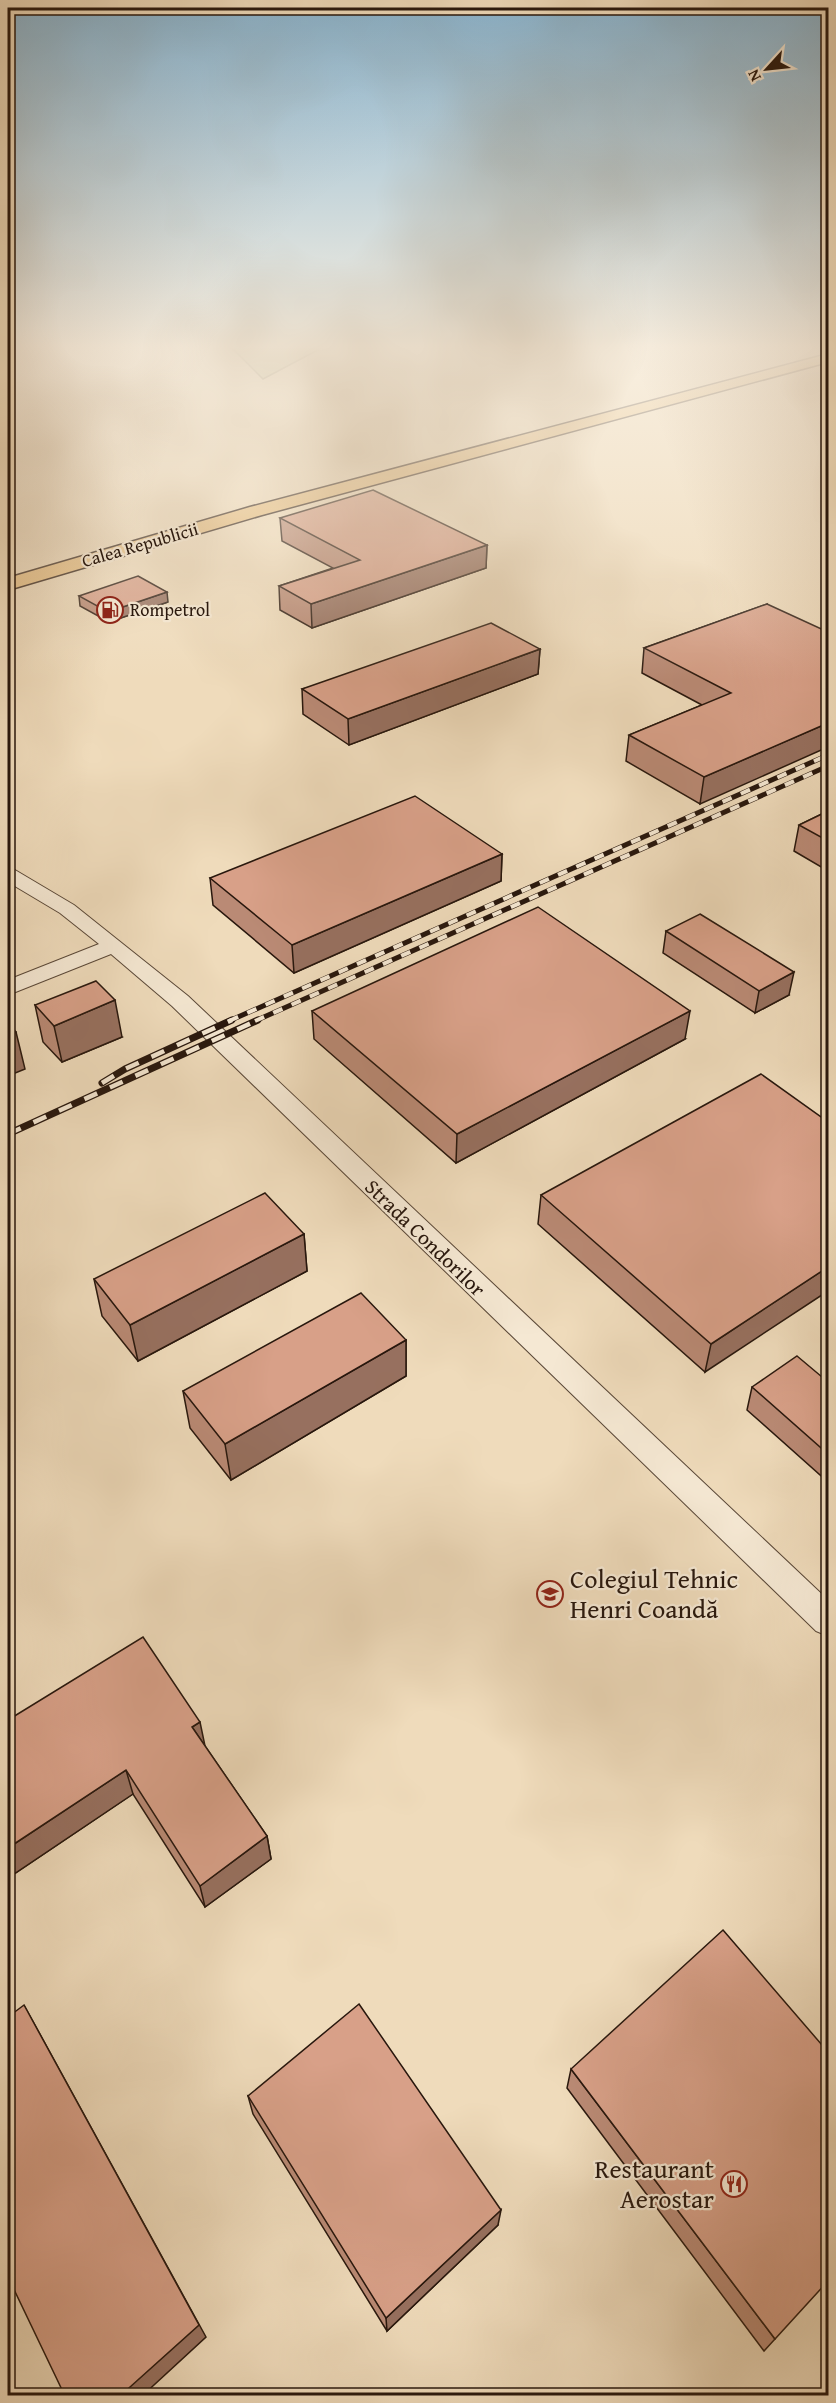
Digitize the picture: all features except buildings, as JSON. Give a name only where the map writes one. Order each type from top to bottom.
[{"type":"main road","name":"Calea Republicii","points":[[8,584],[256,511],[461,456]]},
{"type":"street","name":"Strada Condorilor","points":[[8,874],[67,909],[180,1001],[828,1621]]},
{"type":"street","points":[[8,988],[114,945]]},
{"type":"railway","points":[[229,1021],[828,755]]},
{"type":"railway","points":[[255,1021],[828,766]]},
{"type":"railway","points":[[102,1083],[125,1069],[232,1020]]},
{"type":"railway","points":[[8,1134],[258,1020]]},
{"type":"place","name":"Rompetrol","points":[[110,610]]},
{"type":"place","name":"Colegiul Tehnic Henri Coandă","points":[[550,1594]]},
{"type":"place","name":"Restaurant Aerostar","points":[[734,2184]]}]
